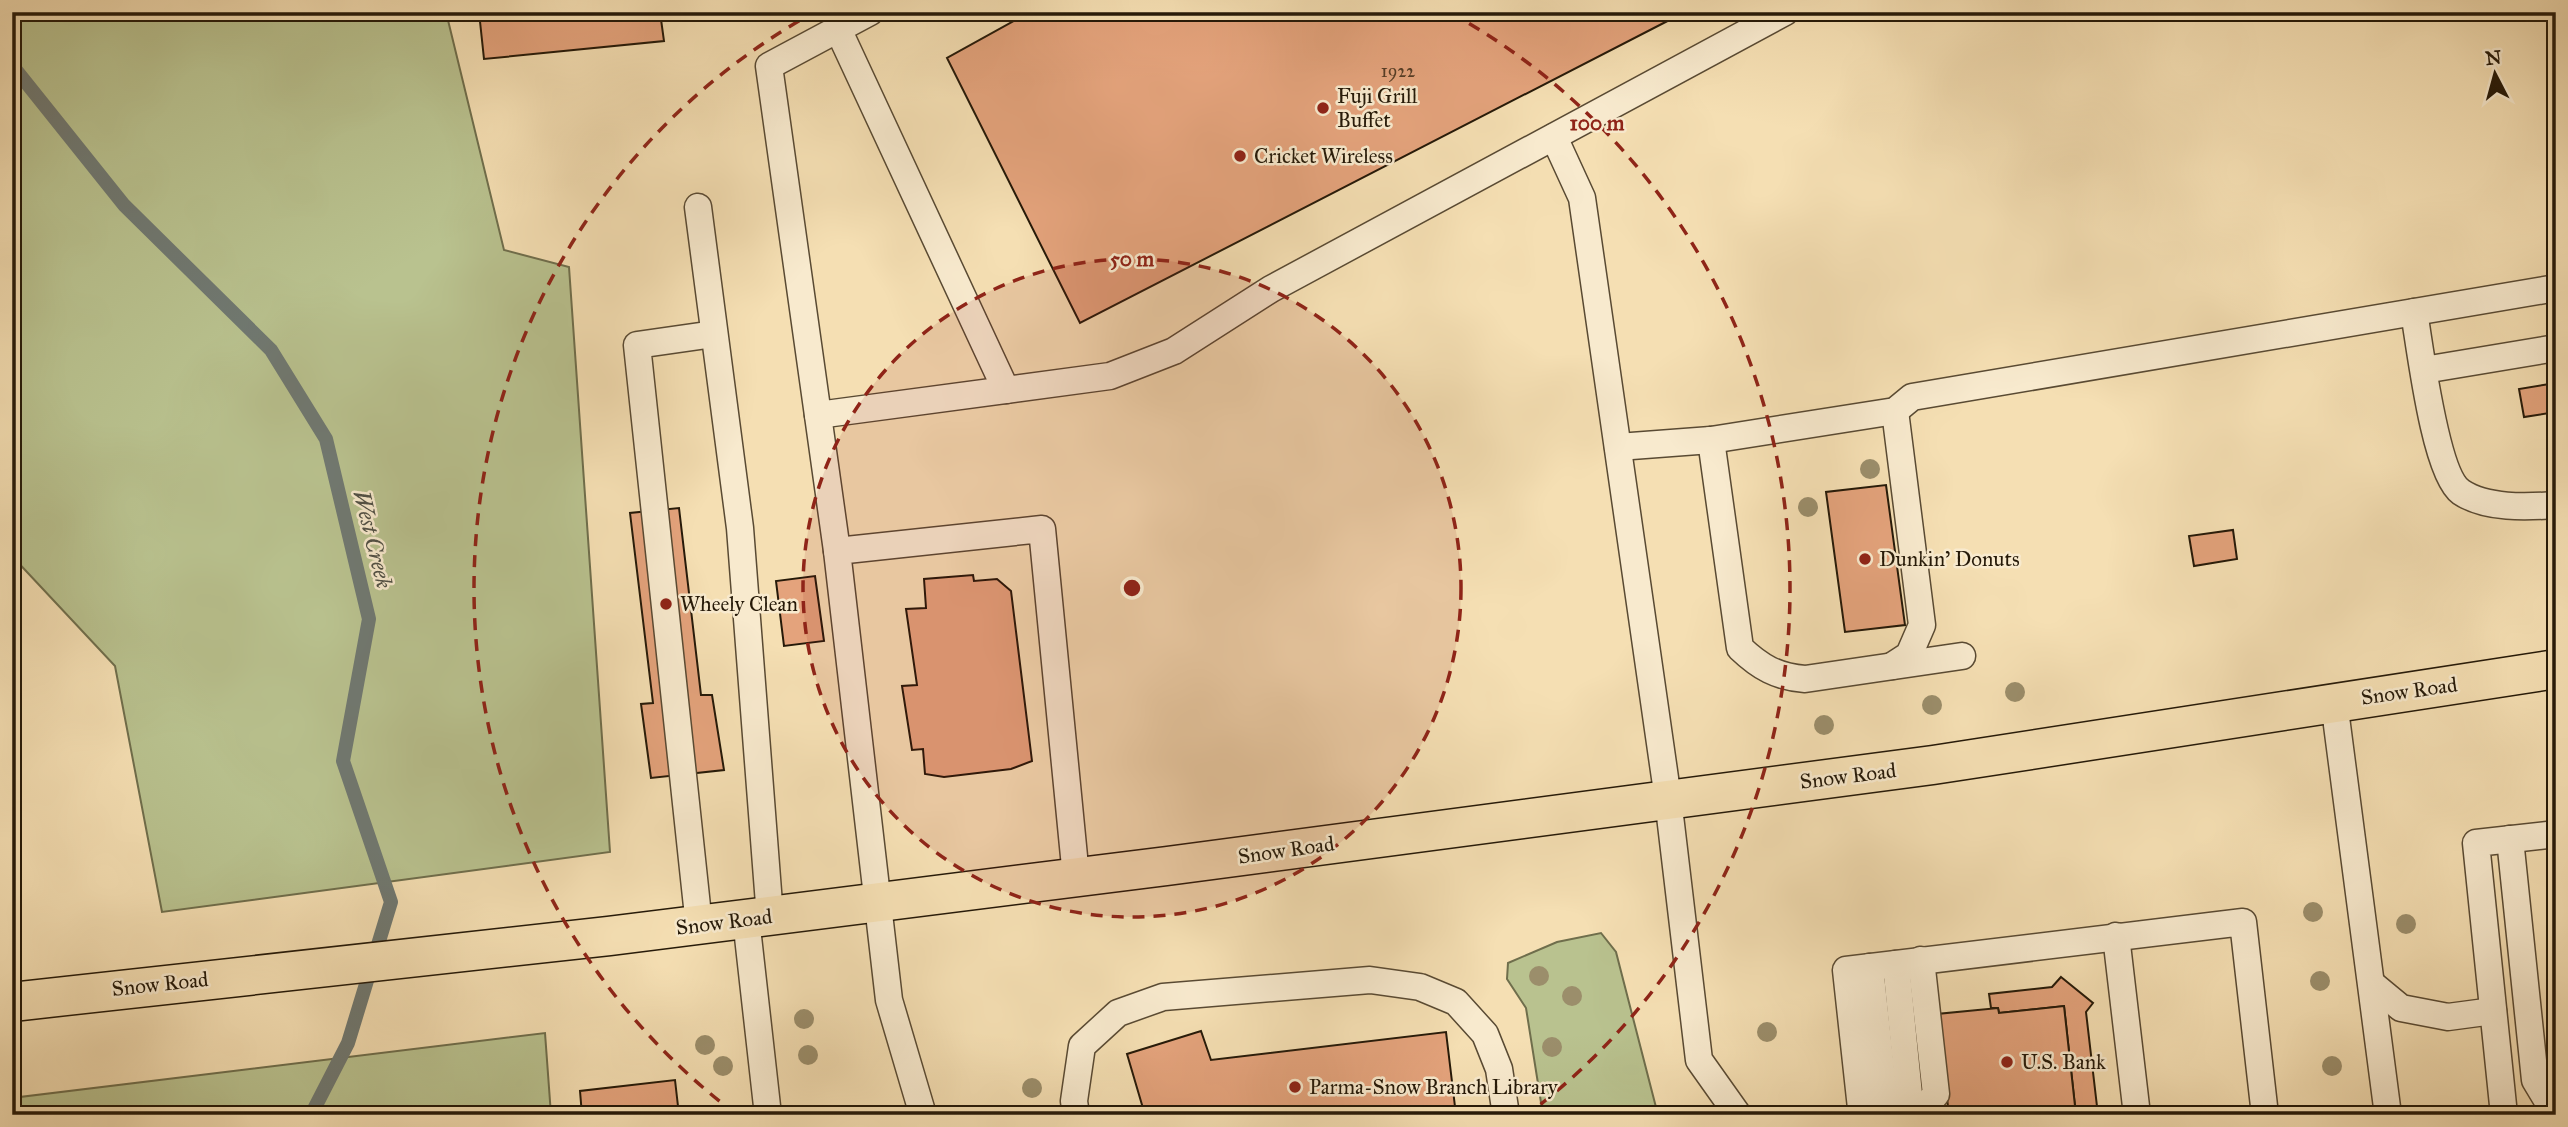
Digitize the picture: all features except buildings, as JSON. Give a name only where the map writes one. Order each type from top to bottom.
[{"type":"main road","name":"Snow Road","points":[[12,1002],[121,987],[609,936],[876,904],[1933,765],[2556,669]]},
{"type":"lane","points":[[870,12],[769,66],[837,551],[889,1000],[923,1115]]},
{"type":"lane","points":[[818,415],[1110,376],[1174,351],[1272,289],[1785,12]]},
{"type":"lane","points":[[838,29],[1006,390]]},
{"type":"lane","points":[[1554,137],[1582,198],[1668,799],[1699,1060],[1738,1115]]},
{"type":"lane","points":[[698,207],[740,528],[761,833],[758,918],[768,1115]]},
{"type":"lane","points":[[1618,447],[1711,440],[1895,411],[1912,397],[2556,288]]},
{"type":"lane","points":[[2414,312],[2444,468],[2460,492],[2490,503],[2556,505]]},
{"type":"lane","points":[[699,925],[637,345],[714,334]]},
{"type":"lane","points":[[2424,370],[2556,348]]},
{"type":"lane","points":[[1892,666],[1909,655],[1922,625],[1895,411]]},
{"type":"lane","points":[[1711,440],[1740,648],[1765,669],[1784,677],[1805,679],[1962,656]]},
{"type":"lane","points":[[837,551],[1042,529],[1076,877]]},
{"type":"lane","points":[[2334,702],[2388,1115]]},
{"type":"lane","points":[[2504,1115],[2476,844],[2556,834]]},
{"type":"lane","points":[[2510,839],[2535,1080],[2534,1115]]},
{"type":"lane","points":[[1866,1115],[1861,1108],[1846,970],[2243,922],[2265,1115]]},
{"type":"lane","points":[[2116,936],[2137,1115]]},
{"type":"lane","points":[[1886,1115],[1896,964]]},
{"type":"lane","points":[[1896,964],[1911,1115]]},
{"type":"lane","points":[[1896,964],[1936,1094],[1918,1115]]},
{"type":"lane","points":[[1076,1115],[1074,1101],[1082,1046],[1118,1013],[1163,997],[1370,979],[1420,988],[1457,1002],[1485,1034],[1499,1069],[1506,1115]]},
{"type":"lane","points":[[2372,984],[2401,1008],[2448,1017],[2493,1011]]},
{"type":"lane","points":[[2535,1080],[2556,1115]]},
{"type":"green space","points":[[12,12],[446,12],[504,250],[569,267],[610,852],[162,912],[115,666],[12,556]]},
{"type":"green space","points":[[1601,933],[1616,952],[1658,1115],[1543,1115],[1526,1008],[1507,979],[1508,963],[1557,942]]},
{"type":"green space","points":[[545,1033],[551,1115],[12,1115],[12,1098]]},
{"type":"waterway","name":"West Creek","points":[[12,65],[124,205],[271,350],[326,439],[369,619],[343,761],[391,902],[348,1043],[311,1115]]},
{"type":"place","name":"Fuji Grill Buffet","points":[[1323,108]]},
{"type":"place","name":"Cricket Wireless","points":[[1240,156]]},
{"type":"place","name":"Dunkin' Donuts","points":[[1865,559]]},
{"type":"place","name":"Wheely Clean","points":[[666,604]]},
{"type":"place","name":"U.S. Bank","points":[[2007,1062]]},
{"type":"place","name":"Parma-Snow Branch Library","points":[[1295,1087]]}]
